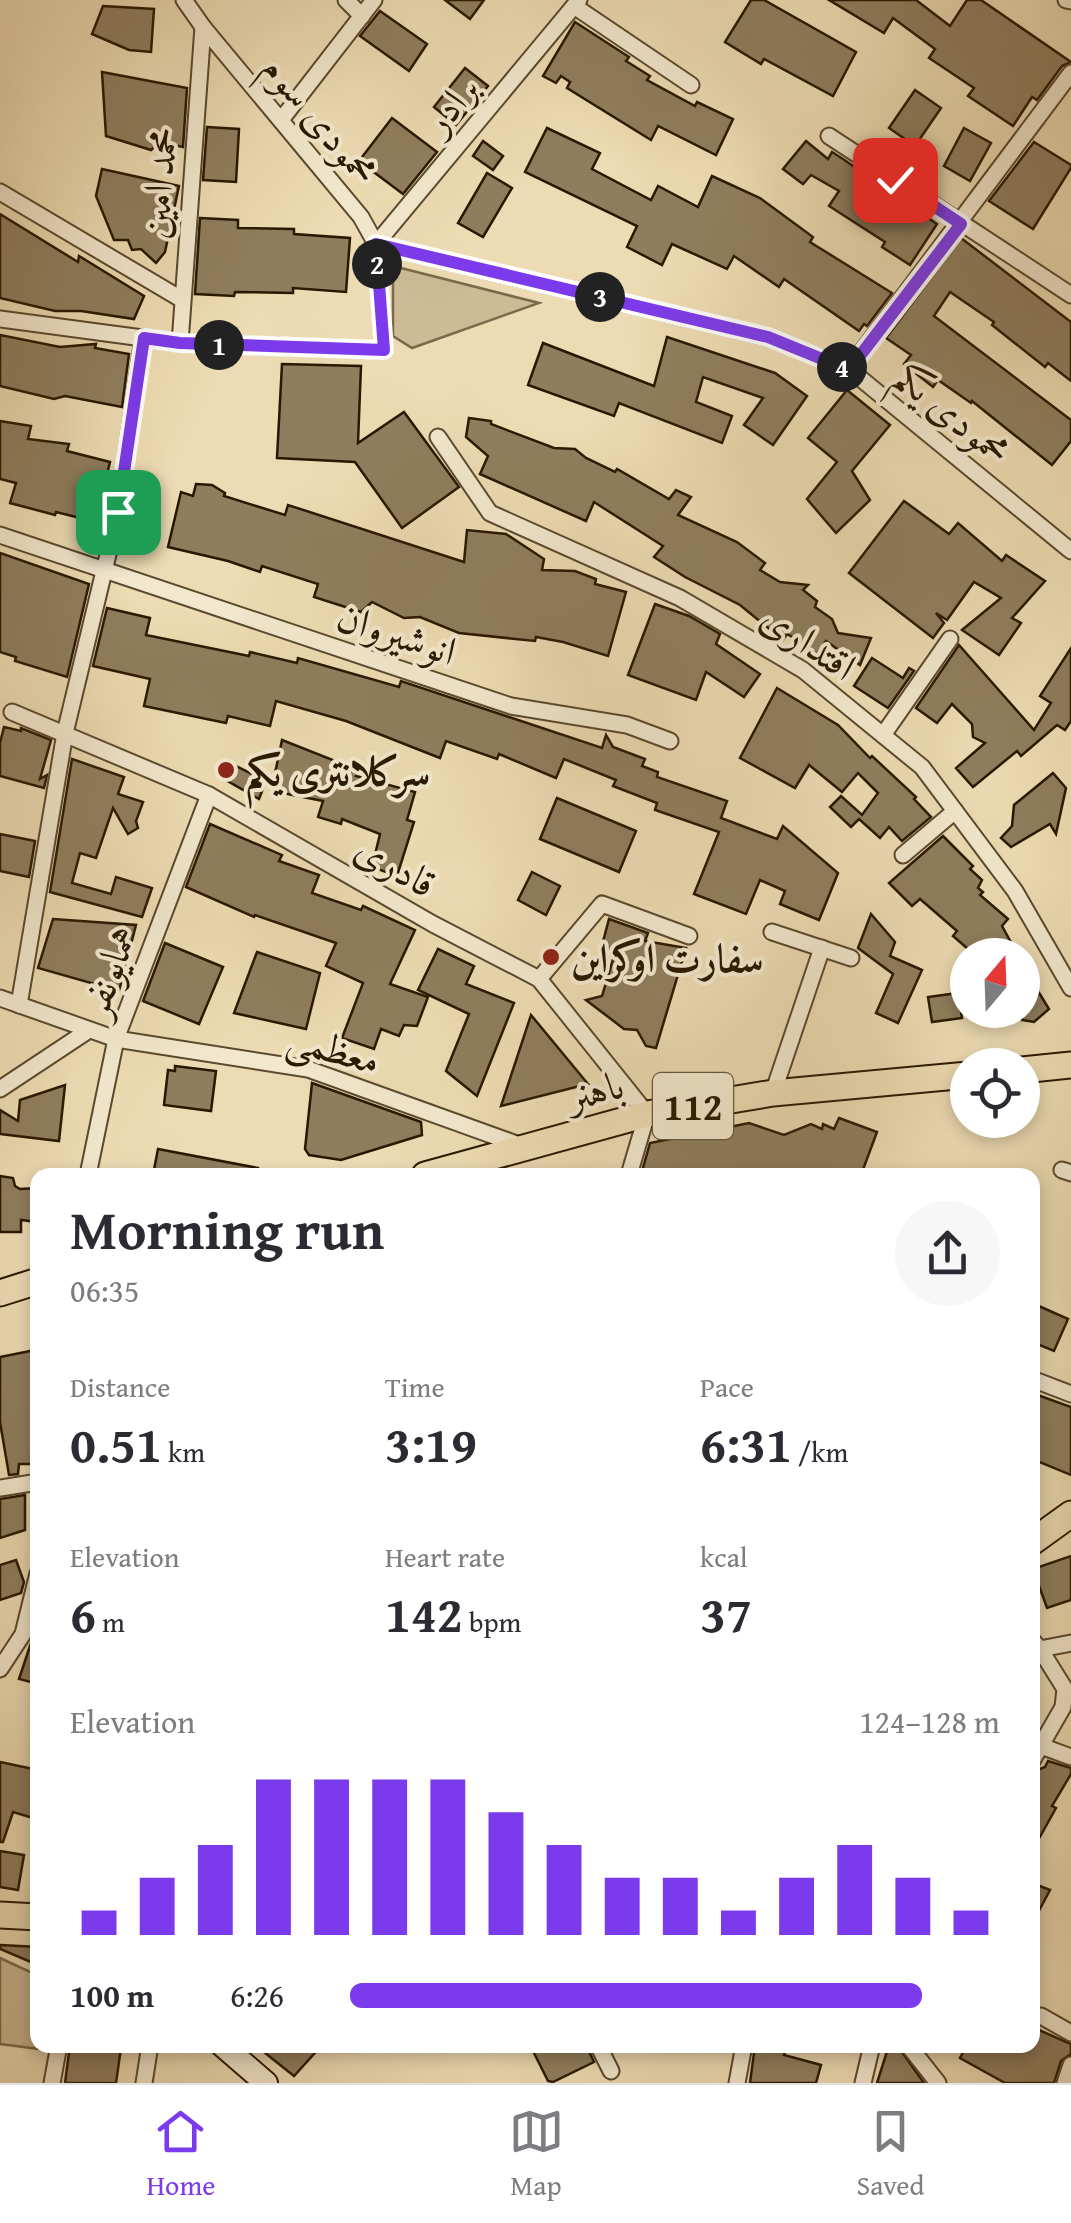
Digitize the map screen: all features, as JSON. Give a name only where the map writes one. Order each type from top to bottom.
[{"type":"main road","points":[[1040,1068],[1071,1065]]},
{"type":"main road","name":"باهنر","points":[[474,1168],[526,1148],[647,1114],[773,1093],[950,1077]]},
{"type":"main road","points":[[0,1293],[30,1284]]},
{"type":"main road","points":[[1040,1536],[1071,1514]]},
{"type":"main road","points":[[0,1915],[30,1917]]},
{"type":"main road","points":[[231,2053],[266,2083]]},
{"type":"street","points":[[170,0],[186,3]]},
{"type":"street","points":[[346,0],[362,16]]},
{"type":"street","points":[[280,120],[374,0]]},
{"type":"street","name":"محمودی سوم","points":[[180,343],[384,350],[376,244],[360,217],[186,3]]},
{"type":"street","name":"برادر","points":[[376,244],[577,3],[691,86]]},
{"type":"street","name":"محمد امین","points":[[180,343],[203,27]]},
{"type":"street","points":[[849,370],[1071,73]]},
{"type":"street","points":[[828,136],[1071,294]]},
{"type":"street","points":[[0,192],[182,300]]},
{"type":"street","name":"محمودی یکم","points":[[376,244],[768,337],[849,370],[1071,551]]},
{"type":"street","points":[[0,319],[180,343]]},
{"type":"street","points":[[19,1005],[65,733],[118,512],[144,338]]},
{"type":"street","name":"اقتداری","points":[[438,437],[490,513],[680,598],[804,670],[922,767],[1015,891],[1071,988]]},
{"type":"street","name":"انوشیروان","points":[[0,535],[511,706],[627,725],[670,741]]},
{"type":"street","points":[[883,735],[950,639]]},
{"type":"street","name":"قادری","points":[[12,712],[209,795],[433,924],[539,979],[647,1114]]},
{"type":"street","name":"همایونفر","points":[[89,1168],[116,1040],[209,795]]},
{"type":"street","points":[[903,855],[956,812]]},
{"type":"street","points":[[539,979],[602,904],[689,936]]},
{"type":"street","points":[[772,932],[851,958]]},
{"type":"street","points":[[773,1093],[822,948]]},
{"type":"street","name":"معظمی","points":[[0,998],[116,1040],[308,1070],[526,1148]]},
{"type":"street","points":[[0,1089],[89,1030]]},
{"type":"street","points":[[631,1168],[647,1114]]},
{"type":"street","points":[[1040,1382],[1071,1394]]},
{"type":"street","points":[[0,1488],[30,1483]]},
{"type":"street","points":[[0,1669],[23,1634],[30,1605]]},
{"type":"street","points":[[1040,1644],[1071,1643]]},
{"type":"street","points":[[1040,1650],[1065,1690],[1063,1707],[1041,1746],[1071,1757]]},
{"type":"street","points":[[1041,2016],[1071,2034]]},
{"type":"street","points":[[52,2083],[58,2053]]},
{"type":"street","points":[[144,2083],[149,2053]]},
{"type":"street","points":[[602,2053],[611,2071]]},
{"type":"street","points":[[737,2083],[743,2053]]},
{"type":"street","points":[[863,2083],[870,2053]]},
{"type":"street","points":[[914,2053],[938,2083]]},
{"type":"street","points":[[1065,2083],[1071,2066]]},
{"type":"shaded area","points":[[393,266],[539,303],[412,348],[393,336]]},
{"type":"shaded area","points":[[0,1958],[30,1972],[30,2048],[0,2044]]},
{"type":"building","points":[[445,0],[484,0],[470,19]]},
{"type":"building","points":[[751,0],[764,0],[856,52],[833,96],[764,59],[761,64],[725,42]]},
{"type":"building","points":[[829,0],[916,0],[950,26],[967,0],[981,0],[1071,62],[1062,66],[1037,100],[1032,97],[1013,126],[968,96],[974,88],[929,58],[935,49],[893,18],[884,33]]},
{"type":"building","points":[[103,6],[154,9],[151,52],[129,50],[92,34]]},
{"type":"building","points":[[380,11],[427,44],[409,71],[360,36]]},
{"type":"building","points":[[575,22],[629,57],[626,61],[650,76],[647,80],[695,106],[697,102],[733,119],[716,155],[658,126],[651,140],[567,88],[570,82],[561,76],[556,83],[543,76]]},
{"type":"building","points":[[465,68],[488,86],[456,125],[434,107]]},
{"type":"building","points":[[102,72],[187,88],[183,147],[160,142],[151,150],[106,136]]},
{"type":"building","points":[[915,90],[941,108],[915,146],[889,128]]},
{"type":"building","points":[[392,118],[437,152],[403,194],[359,161]]},
{"type":"building","points":[[207,127],[239,129],[236,182],[203,180]]},
{"type":"building","points":[[547,128],[600,153],[592,169],[651,200],[658,186],[698,207],[712,176],[760,198],[813,237],[810,242],[892,293],[859,331],[784,279],[779,287],[734,256],[727,269],[672,244],[662,265],[627,247],[637,226],[525,172]]},
{"type":"building","points":[[964,128],[991,143],[970,181],[944,166]]},
{"type":"building","points":[[483,141],[503,156],[493,170],[473,156]]},
{"type":"building","points":[[806,141],[828,159],[832,152],[937,224],[910,265],[882,247],[885,242],[829,206],[839,191],[811,175],[803,184],[783,169]]},
{"type":"building","points":[[1034,142],[1071,168],[1033,229],[989,201]]},
{"type":"building","points":[[920,156],[936,165],[924,185],[909,175]]},
{"type":"building","points":[[102,169],[179,186],[165,252],[156,263],[141,249],[132,250],[128,240],[114,240],[96,196]]},
{"type":"building","points":[[487,173],[512,188],[483,237],[458,223]]},
{"type":"building","points":[[0,214],[78,262],[79,256],[144,296],[134,319],[55,311],[0,298]]},
{"type":"building","points":[[200,218],[238,220],[238,228],[294,229],[294,234],[350,238],[346,292],[293,288],[293,293],[195,294]]},
{"type":"building","points":[[961,238],[1071,322],[1071,381],[1048,363],[1045,367],[992,325],[994,322],[950,292],[934,316],[1071,420],[1071,441],[1052,465],[972,401],[938,380],[933,387],[904,364],[911,355],[886,338]]},
{"type":"building","points":[[0,335],[60,347],[96,344],[95,348],[129,354],[122,407],[65,396],[54,399],[0,386]]},
{"type":"building","points":[[667,337],[775,373],[807,396],[773,445],[744,425],[763,398],[703,377],[696,402],[732,416],[722,443],[619,403],[614,416],[528,385],[543,343],[654,386]]},
{"type":"building","points":[[282,364],[361,366],[358,443],[404,412],[459,487],[402,528],[355,462],[277,458]]},
{"type":"building","points":[[847,390],[890,425],[852,471],[870,500],[836,533],[807,499],[837,462],[808,438]]},
{"type":"building","points":[[469,418],[491,421],[554,448],[575,449],[669,499],[676,490],[691,497],[678,515],[737,542],[765,563],[760,570],[780,582],[808,585],[803,590],[817,601],[815,607],[832,619],[838,633],[871,638],[860,665],[826,641],[813,660],[798,650],[802,643],[787,634],[783,640],[740,605],[654,557],[663,546],[594,502],[586,521],[480,474],[488,456],[466,437]]},
{"type":"building","points":[[0,421],[31,426],[28,439],[69,444],[67,451],[110,462],[97,516],[81,512],[80,518],[56,512],[55,515],[10,503],[16,483],[0,479]]},
{"type":"building","points":[[196,484],[212,485],[224,496],[285,515],[288,505],[464,562],[467,530],[506,534],[544,559],[542,570],[575,571],[596,579],[595,584],[626,592],[608,656],[536,637],[535,641],[459,633],[420,617],[404,618],[372,602],[361,612],[314,597],[318,584],[262,566],[260,572],[168,547],[181,492],[193,496]]},
{"type":"building","points":[[904,501],[949,534],[958,523],[1002,561],[1006,555],[1045,581],[1012,618],[1021,623],[999,655],[962,630],[1001,598],[974,582],[947,620],[936,613],[944,623],[933,638],[849,573]]},
{"type":"building","points":[[0,553],[89,584],[67,677],[15,661],[16,657],[0,652]]},
{"type":"building","points":[[655,604],[689,616],[720,634],[716,644],[760,674],[744,697],[706,672],[696,700],[628,675]]},
{"type":"building","points":[[107,608],[150,618],[146,635],[249,656],[250,652],[297,663],[298,658],[399,687],[401,681],[602,748],[606,735],[613,747],[645,759],[642,766],[658,772],[657,777],[727,801],[721,818],[777,839],[783,826],[838,873],[819,920],[780,904],[785,891],[760,880],[746,914],[694,894],[719,832],[655,810],[657,803],[613,786],[616,780],[564,759],[556,778],[499,754],[497,759],[446,741],[440,758],[346,721],[276,701],[270,726],[228,716],[226,723],[144,706],[150,679],[93,666]]},
{"type":"building","points":[[959,645],[1034,730],[1051,703],[1040,696],[1071,648],[1071,721],[1065,730],[1057,725],[1021,756],[1017,751],[973,787],[956,768],[985,743],[973,737],[972,724],[952,704],[937,723],[916,708]]},
{"type":"building","points":[[872,658],[903,678],[909,668],[914,671],[888,708],[854,686]]},
{"type":"building","points":[[777,688],[838,725],[916,797],[931,817],[902,841],[889,827],[880,838],[859,819],[851,827],[830,807],[841,796],[862,815],[878,793],[858,773],[842,792],[809,765],[795,788],[740,758]]},
{"type":"building","points":[[4,727],[21,728],[51,740],[40,779],[47,775],[44,788],[0,776]]},
{"type":"building","points":[[282,740],[358,770],[356,776],[415,792],[407,820],[414,822],[397,876],[372,867],[380,834],[342,819],[341,824],[318,817],[323,801],[282,793],[274,778]]},
{"type":"building","points":[[72,759],[124,777],[118,794],[143,802],[136,821],[138,828],[128,834],[113,808],[96,858],[80,853],[72,883],[111,894],[116,877],[152,888],[142,917],[50,892]]},
{"type":"building","points":[[232,764],[266,781],[259,799],[224,779]]},
{"type":"building","points":[[1053,773],[1066,788],[1056,834],[1050,824],[1011,847],[1001,838],[1012,826],[1014,805]]},
{"type":"building","points":[[557,798],[636,831],[619,872],[540,839]]},
{"type":"building","points":[[210,824],[282,855],[279,861],[319,875],[312,893],[361,910],[363,906],[415,930],[390,984],[428,997],[417,1026],[404,1025],[399,1036],[381,1029],[374,1049],[342,1038],[363,983],[326,966],[336,943],[254,917],[186,887]]},
{"type":"building","points":[[0,834],[35,841],[29,877],[0,871]]},
{"type":"building","points":[[943,836],[982,880],[980,895],[1008,919],[1002,926],[1009,938],[955,938],[957,931],[920,899],[912,906],[889,883]]},
{"type":"building","points":[[532,872],[560,886],[546,915],[518,900]]},
{"type":"building","points":[[871,914],[895,942],[890,956],[922,970],[898,1023],[876,1013],[893,974],[858,948]]},
{"type":"building","points":[[53,919],[136,925],[119,991],[38,968]]},
{"type":"building","points":[[609,919],[648,933],[645,941],[686,948],[656,1048],[646,1046],[637,1030],[624,1029],[586,1000],[602,996],[614,956],[600,953]]},
{"type":"building","points":[[165,943],[223,967],[199,1024],[143,1001]]},
{"type":"building","points":[[438,949],[474,966],[466,984],[514,1003],[477,1096],[446,1071],[469,1014],[418,990]]},
{"type":"building","points":[[257,952],[320,973],[306,1029],[234,1013]]},
{"type":"building","points":[[950,994],[950,1020],[932,1022],[928,997]]},
{"type":"building","points":[[1040,994],[1049,1009],[1040,1017]]},
{"type":"building","points":[[531,1015],[588,1084],[501,1106]]},
{"type":"building","points":[[175,1066],[216,1071],[211,1111],[164,1105],[168,1070],[175,1071]]},
{"type":"building","points":[[312,1083],[421,1122],[422,1135],[341,1160],[309,1155],[305,1149]]},
{"type":"building","points":[[65,1085],[59,1141],[0,1134],[0,1110],[18,1121],[20,1100]]},
{"type":"building","points":[[839,1118],[877,1132],[864,1168],[643,1168],[650,1143],[749,1123],[784,1135],[811,1124],[834,1129]]},
{"type":"building","points":[[158,1149],[258,1168],[154,1168]]},
{"type":"building","points":[[0,1176],[13,1178],[20,1189],[30,1188],[30,1221],[21,1220],[21,1232],[0,1232]]},
{"type":"building","points":[[1040,1307],[1068,1319],[1054,1351],[1040,1345]]},
{"type":"building","points":[[30,1351],[30,1464],[19,1464],[18,1474],[9,1475],[0,1422],[0,1357]]},
{"type":"building","points":[[1040,1396],[1071,1407],[1071,1475],[1040,1462]]},
{"type":"building","points":[[25,1495],[25,1530],[0,1538],[0,1499]]},
{"type":"building","points":[[1071,1556],[1071,1600],[1047,1608],[1040,1588],[1040,1567]]},
{"type":"building","points":[[16,1560],[24,1582],[21,1593],[0,1600],[0,1565]]},
{"type":"building","points":[[30,1646],[30,1682],[19,1679]]},
{"type":"building","points":[[1048,1761],[1071,1768],[1071,1774],[1040,1837],[1040,1769]]},
{"type":"building","points":[[0,1762],[30,1768],[30,1817],[13,1812],[0,1842]]},
{"type":"building","points":[[0,1851],[24,1855],[18,1890],[0,1887]]},
{"type":"building","points":[[1040,1886],[1050,1890],[1040,1909]]},
{"type":"building","points":[[0,1945],[30,1947],[30,1962],[0,1949]]},
{"type":"building","points":[[1040,2030],[1071,2044],[1071,2054],[1061,2061],[1054,2083],[1005,2083],[960,2058],[963,2053],[1040,2053]]},
{"type":"building","points":[[69,2053],[120,2053],[116,2083],[65,2083]]},
{"type":"building","points":[[265,2053],[315,2053],[294,2076]]},
{"type":"building","points":[[534,2053],[590,2053],[594,2062],[548,2081]]},
{"type":"building","points":[[754,2053],[785,2053],[821,2065],[816,2083],[750,2083]]},
{"type":"building","points":[[886,2053],[903,2053],[924,2083],[877,2083]]},
{"type":"place","name":"سرکلانتری یکم","points":[[226,770]]},
{"type":"place","name":"سفارت اوکراین","points":[[551,957]]},
{"type":"route","points":[[118,512],[144,338],[180,343],[384,350],[376,244],[768,337],[849,370],[961,224],[895,180]]}]
